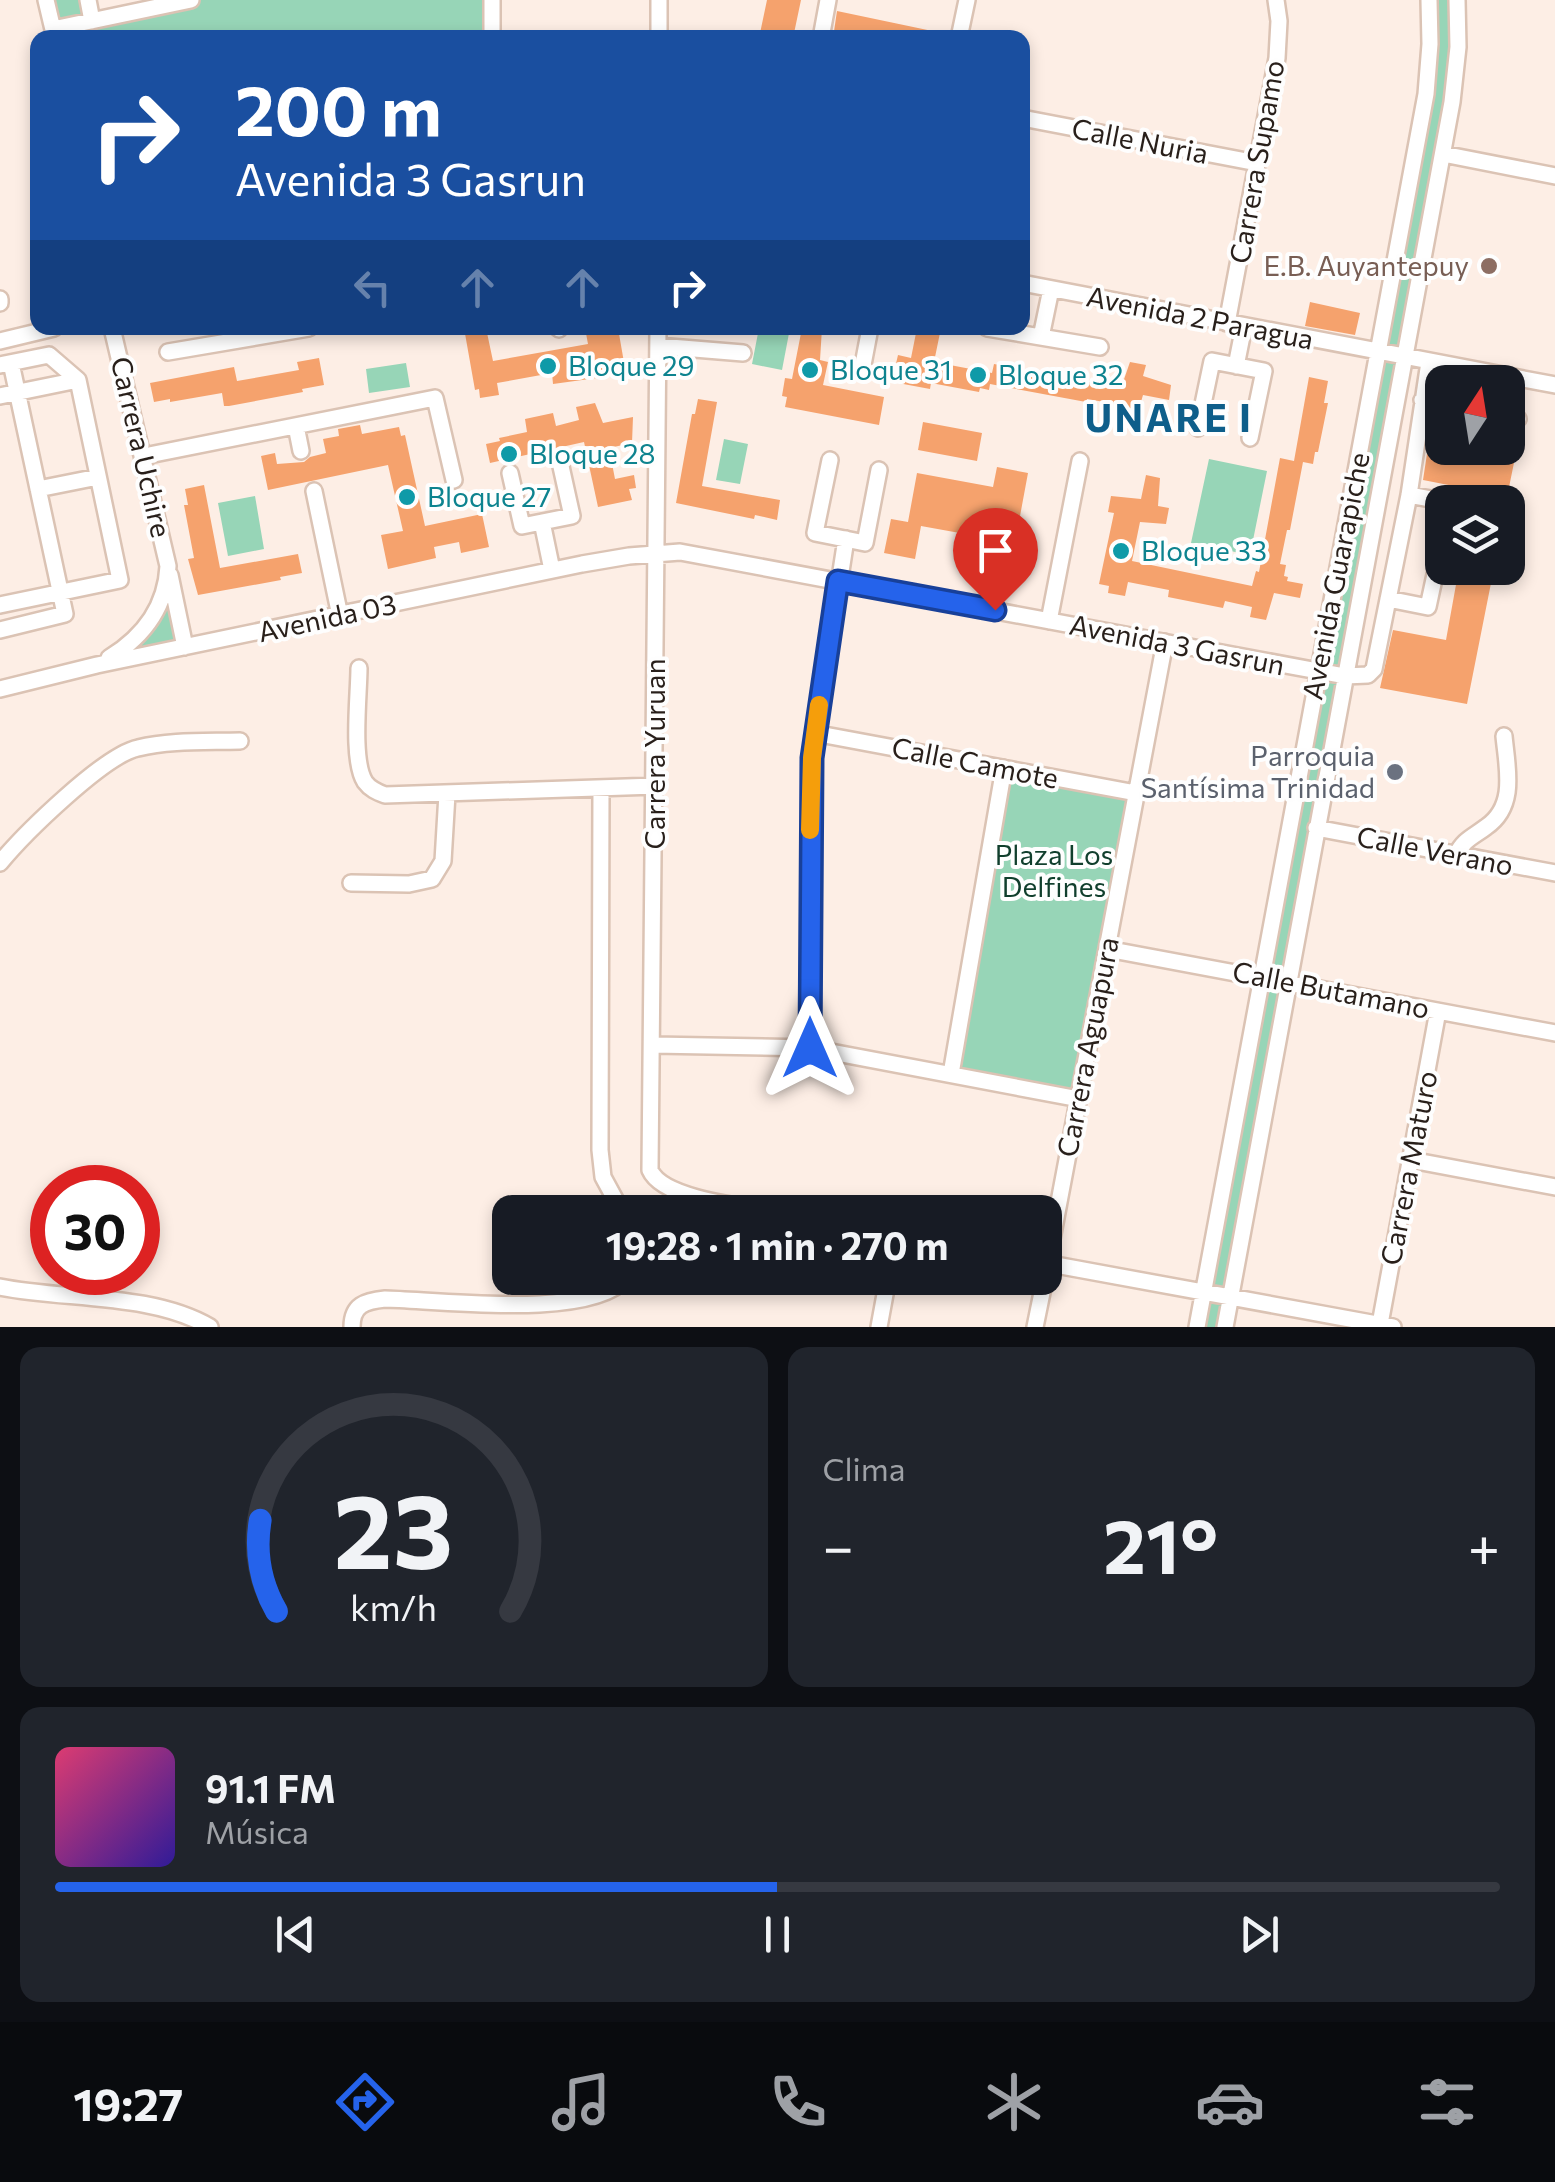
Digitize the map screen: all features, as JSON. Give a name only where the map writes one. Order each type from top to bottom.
[{"type":"street","points":[[46,0],[53,30]]},
{"type":"street","points":[[88,0],[92,21]]},
{"type":"street","points":[[64,30],[191,0]]},
{"type":"street","points":[[492,0],[492,30]]},
{"type":"street","points":[[659,0],[659,30]]},
{"type":"street","points":[[822,30],[828,0]]},
{"type":"street","points":[[960,30],[966,0]]},
{"type":"street","name":"Carrera Supamo","points":[[1227,322],[1277,58],[1276,0]]},
{"type":"street","name":"Avenida Guarapiche","points":[[1197,1327],[1426,94],[1428,0]]},
{"type":"street","name":"Avenida Guarapiche","points":[[1225,1327],[1443,154],[1456,60],[1458,0]]},
{"type":"street","name":"Calle Nuria","points":[[1030,120],[1257,163]]},
{"type":"street","points":[[1443,154],[1555,176]]},
{"type":"street","name":"Avenida 2 Paragua","points":[[1030,285],[1555,385]]},
{"type":"street","points":[[1042,337],[1051,289]]},
{"type":"street","points":[[1236,366],[1244,326]]},
{"type":"street","points":[[0,340],[30,333]]},
{"type":"street","name":"Carrera Uchire","points":[[114,335],[185,648]]},
{"type":"street","points":[[168,352],[269,335]]},
{"type":"street","name":"Carrera Yuruan","points":[[658,335],[650,1152],[654,1180],[691,1195]]},
{"type":"street","points":[[862,370],[869,335]]},
{"type":"street","points":[[1030,335],[1100,347]]},
{"type":"street","points":[[658,346],[744,353]]},
{"type":"street","points":[[0,606],[60,593],[120,580],[78,380],[48,355],[6,364],[18,393],[60,593],[64,614],[0,630]]},
{"type":"street","points":[[1198,428],[1212,361],[1264,371],[1250,438]]},
{"type":"street","points":[[1345,676],[1368,675],[1374,669],[1408,495],[1428,362]]},
{"type":"street","points":[[0,396],[78,380]]},
{"type":"street","points":[[144,456],[435,398],[454,480]]},
{"type":"street","points":[[296,426],[301,451]]},
{"type":"street","points":[[830,460],[816,532],[864,543],[879,470]]},
{"type":"street","points":[[1049,620],[1080,461]]},
{"type":"street","points":[[510,473],[522,526],[572,516],[560,462]]},
{"type":"street","points":[[38,489],[98,477]]},
{"type":"street","points":[[314,492],[340,616]]},
{"type":"street","points":[[1408,495],[1425,498]]},
{"type":"street","points":[[542,522],[552,570]]},
{"type":"street","points":[[810,1048],[810,797],[814,732],[846,539]]},
{"type":"street","name":"Avenida 03","points":[[0,689],[97,665],[552,570],[655,553]]},
{"type":"street","name":"Avenida 3 Gasrun","points":[[655,553],[704,556],[1345,676]]},
{"type":"street","name":"Carrera Uchire","points":[[97,665],[125,648],[154,616],[168,583],[168,566]]},
{"type":"street","points":[[1388,599],[1428,607],[1433,585]]},
{"type":"street","name":"Carrera Aguapura","points":[[1060,1195],[1165,642]]},
{"type":"street","points":[[359,668],[363,778],[385,795],[655,786]]},
{"type":"street","name":"Calle Camote","points":[[814,732],[1136,792]]},
{"type":"street","points":[[1456,855],[1468,837],[1488,826],[1504,807],[1509,784],[1504,736]]},
{"type":"street","points":[[0,863],[42,819],[122,753],[155,746],[240,740]]},
{"type":"street","points":[[952,1074],[1004,768]]},
{"type":"street","points":[[601,788],[600,1150],[603,1177],[613,1195]]},
{"type":"street","points":[[351,883],[409,884],[428,882],[436,876],[443,861],[447,794]]},
{"type":"street","name":"Calle Verano","points":[[1316,828],[1555,874]]},
{"type":"street","name":"Calle Butamano","points":[[1107,949],[1555,1033]]},
{"type":"street","name":"Carrera Maturo","points":[[1386,1326],[1410,1160],[1438,1011]]},
{"type":"street","points":[[653,1045],[810,1048],[1079,1099]]},
{"type":"street","points":[[1410,1160],[1555,1187]]},
{"type":"street","points":[[1062,1272],[1203,1292],[1343,1322],[1386,1326]]},
{"type":"street","points":[[0,1287],[159,1308],[210,1327]]},
{"type":"street","points":[[352,1327],[355,1312],[365,1301],[545,1304],[591,1295]]},
{"type":"street","points":[[879,1327],[885,1295]]},
{"type":"street","name":"Carrera Aguapura","points":[[1036,1327],[1042,1295]]},
{"type":"green space","points":[[46,0],[88,0],[92,20],[191,0],[492,0],[492,30],[53,30]]},
{"type":"green space","points":[[1429,0],[1457,0],[1458,47],[1225,1327],[1197,1327],[1426,94]]},
{"type":"green space","points":[[758,335],[789,335],[782,370],[752,364]]},
{"type":"green space","points":[[406,363],[410,387],[369,393],[366,369]]},
{"type":"green space","points":[[724,439],[748,444],[740,484],[716,480]]},
{"type":"green space","points":[[1209,459],[1267,471],[1250,555],[1191,543]]},
{"type":"green space","points":[[255,496],[264,549],[228,556],[218,503]]},
{"type":"green space","points":[[167,583],[185,647],[97,665],[125,648]]},
{"type":"green space","name":"Plaza Los Delfines","points":[[1004,768],[1136,793],[1079,1099],[951,1074]]},
{"type":"building","points":[[767,0],[801,0],[795,30],[761,30]]},
{"type":"building","points":[[837,11],[927,30],[834,30]]},
{"type":"building","points":[[1310,302],[1360,313],[1355,335],[1305,326]]},
{"type":"building","name":"Bloque 29","points":[[465,335],[487,335],[493,361],[588,344],[586,335],[619,335],[626,374],[553,384],[552,373],[497,383],[499,395],[480,398],[479,389],[475,390]]},
{"type":"building","name":"Bloque 31","points":[[801,335],[822,335],[820,360],[828,362],[823,385],[884,397],[879,425],[785,407],[785,378],[792,379]]},
{"type":"building","name":"Bloque 32","points":[[916,335],[940,335],[934,362],[992,373],[994,364],[1121,388],[1130,362],[1146,365],[1143,376],[1171,385],[1169,400],[1143,395],[1135,422],[1119,419],[1121,409],[1109,407],[1110,403],[1087,399],[1086,402],[990,384],[989,390],[980,388],[979,392],[931,383],[930,389],[898,383],[901,373],[894,372],[898,355],[911,358]]},
{"type":"building","points":[[319,358],[324,385],[229,406],[224,406],[222,393],[154,402],[150,383],[234,367],[237,381],[299,370],[297,362]]},
{"type":"building","name":"Bloque 33","points":[[1309,377],[1328,381],[1324,403],[1328,403],[1313,464],[1303,462],[1280,564],[1286,565],[1287,581],[1303,584],[1300,598],[1274,593],[1266,620],[1250,617],[1252,607],[1225,601],[1223,608],[1168,597],[1169,590],[1128,582],[1125,596],[1108,593],[1109,586],[1099,584],[1114,513],[1108,512],[1111,496],[1141,499],[1146,475],[1160,478],[1158,506],[1169,508],[1166,524],[1140,522],[1132,561],[1252,586],[1256,571],[1259,572],[1280,458],[1294,461]]},
{"type":"building","points":[[698,399],[717,402],[702,486],[780,500],[777,520],[676,503]]},
{"type":"building","name":"Bloque 28","points":[[595,403],[603,423],[633,417],[632,443],[609,448],[615,479],[634,475],[636,488],[629,489],[632,500],[598,507],[584,442],[490,463],[486,444],[527,432],[525,419],[553,413],[556,426],[579,420],[576,407]]},
{"type":"building","points":[[923,422],[982,433],[977,461],[918,450]]},
{"type":"building","name":"Bloque 27","points":[[360,425],[362,434],[399,427],[401,436],[405,435],[425,526],[482,514],[489,547],[461,553],[459,542],[434,547],[436,558],[388,569],[381,535],[403,531],[388,465],[268,490],[261,456],[275,453],[277,464],[304,462],[326,453],[323,439],[339,436],[338,429]]},
{"type":"building","points":[[1425,465],[1514,465],[1509,485],[1448,485],[1423,480]]},
{"type":"building","points":[[997,467],[1028,473],[1015,543],[921,526],[915,559],[884,553],[891,519],[908,522],[917,473],[993,487]]},
{"type":"building","points":[[204,485],[220,568],[298,554],[302,573],[198,595],[188,559],[194,558],[184,505],[188,505],[185,489]]},
{"type":"building","points":[[1456,585],[1491,585],[1467,704],[1380,688],[1393,630],[1446,640]]},
{"type":"slow traffic","points":[[810,830],[812,758],[819,705]]},
{"type":"place","name":"E.B. Auyantepuy","points":[[1489,266]]},
{"type":"place","name":"Bloque 29","points":[[548,366]]},
{"type":"place","name":"Bloque 31","points":[[810,370]]},
{"type":"place","name":"Bloque 32","points":[[978,375]]},
{"type":"place","name":"Bloque 28","points":[[509,454]]},
{"type":"place","name":"Bloque 27","points":[[407,497]]},
{"type":"place","name":"Bloque 33","points":[[1121,551]]},
{"type":"place","name":"Parroquia Santísima Trinidad","points":[[1395,772]]},
{"type":"district","name":"UNARE I","points":[[1169,419]]},
{"type":"route","points":[[810,1048],[812,758],[838,581],[995,610]]}]
